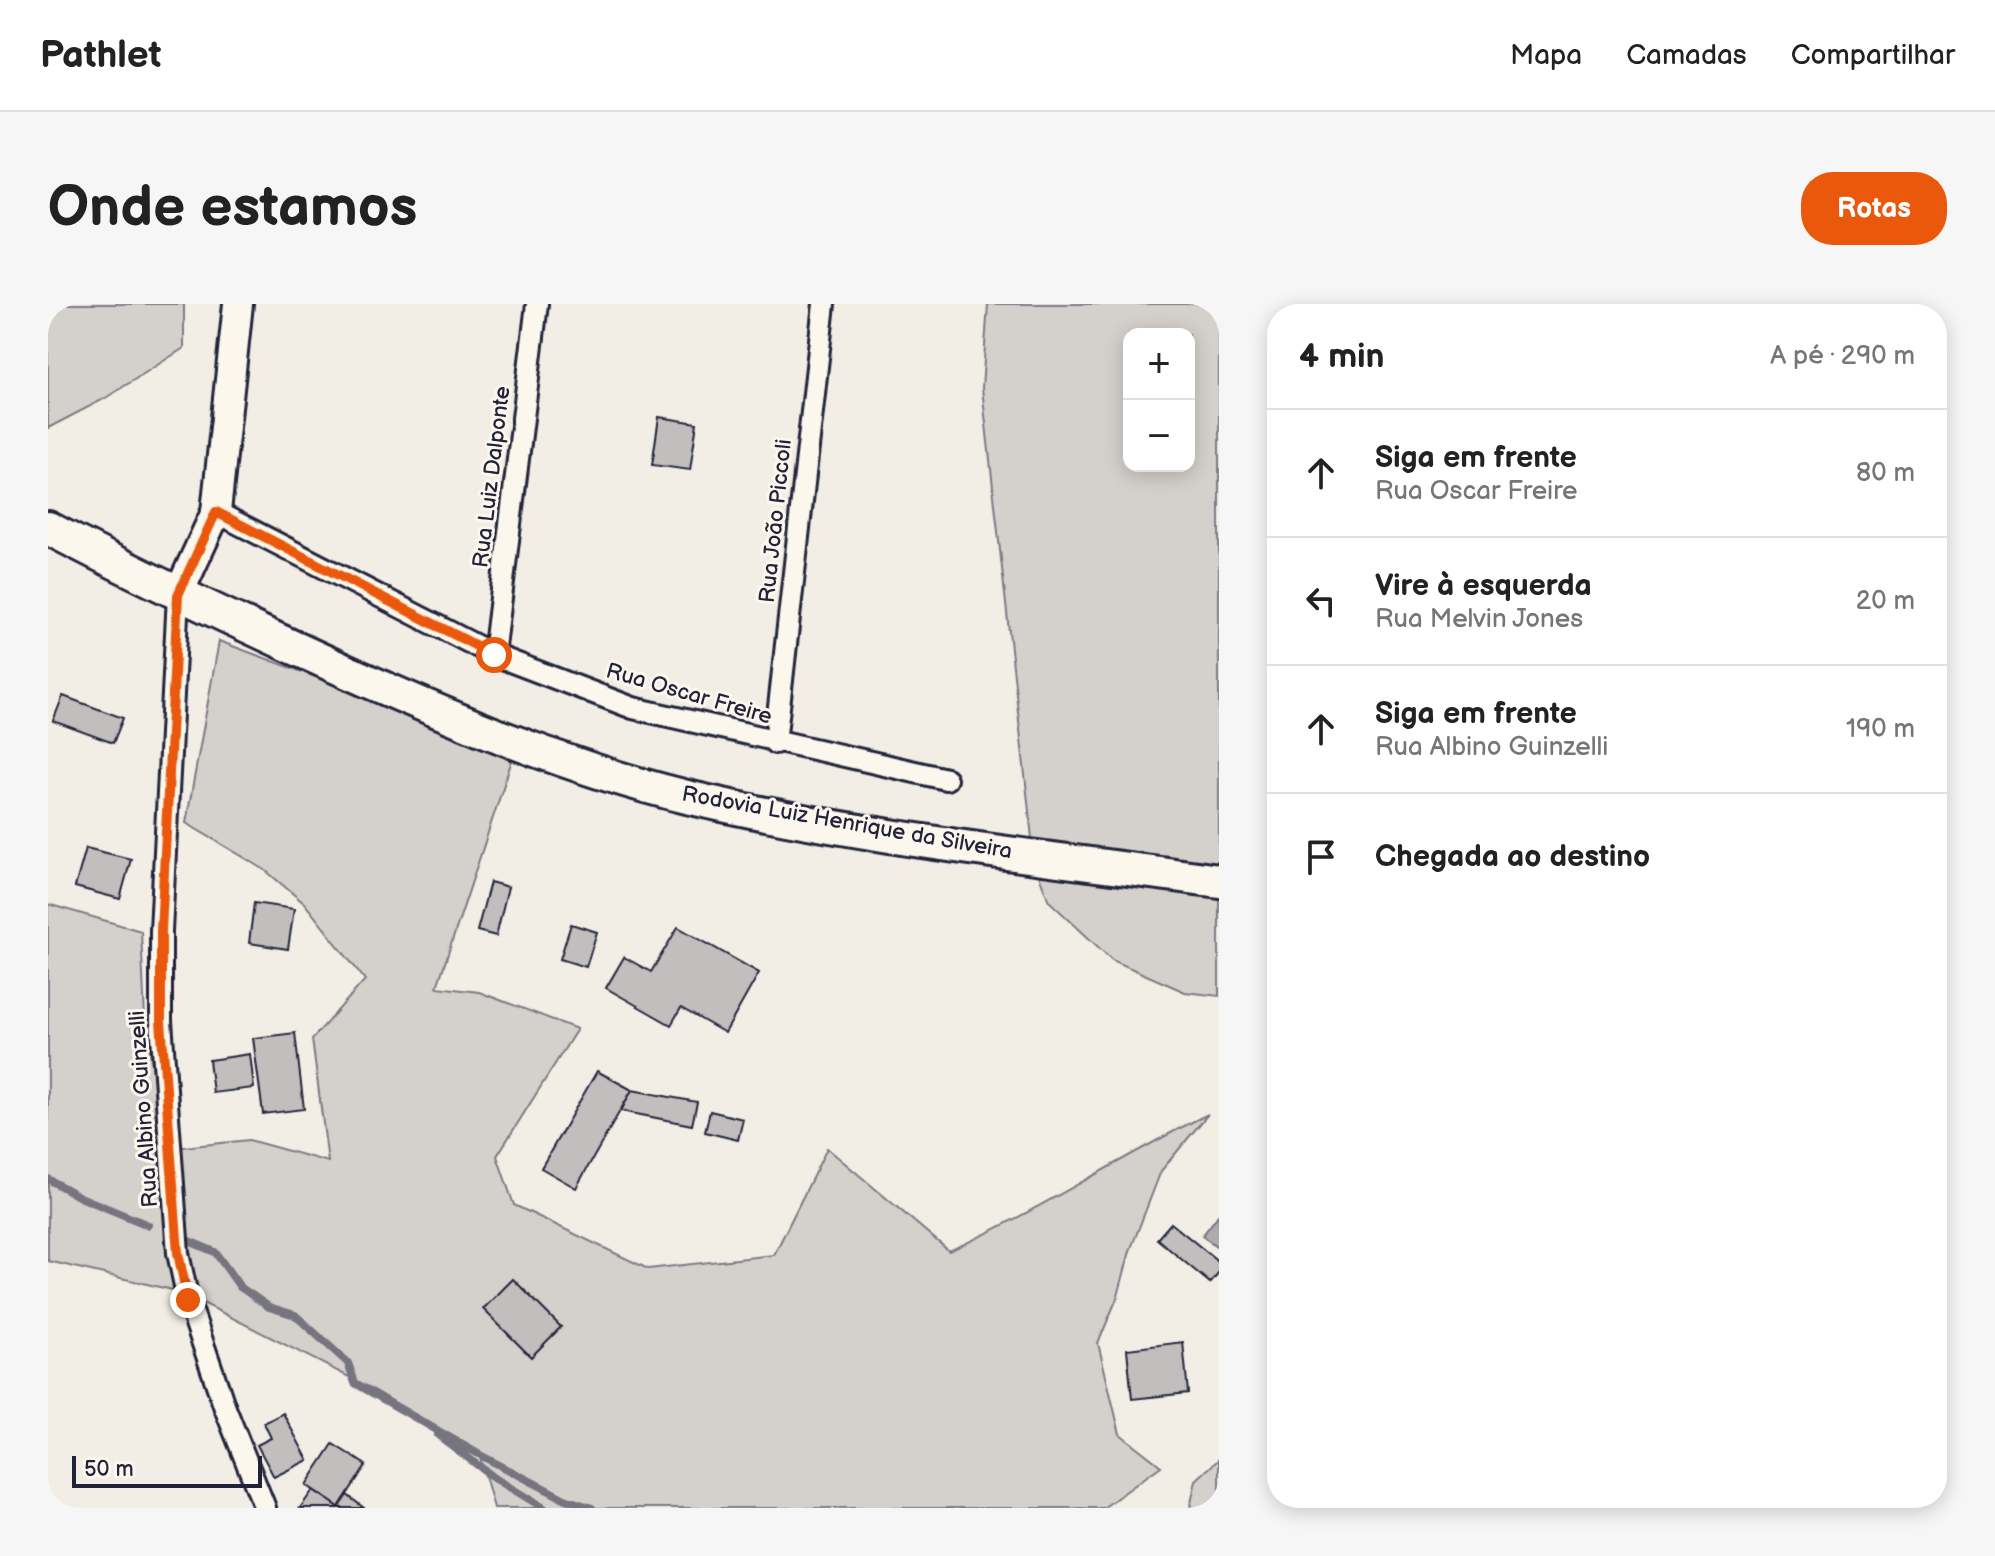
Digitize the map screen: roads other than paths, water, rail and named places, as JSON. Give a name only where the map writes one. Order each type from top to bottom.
[{"type":"main road","name":"Rodovia Luiz Henrique da Silveira","points":[[48,528],[178,595],[493,734],[685,796],[831,824],[1219,881]]},
{"type":"street","points":[[178,595],[216,512],[238,304]]},
{"type":"street","name":"Rua Luiz Dalponte","points":[[494,655],[537,304]]},
{"type":"street","name":"Rua João Piccoli","points":[[775,743],[824,304]]},
{"type":"street","name":"Rua Oscar Freire","points":[[216,512],[494,655],[633,708],[775,743],[946,779]]},
{"type":"street","name":"Rua Albino Guinzelli","points":[[178,595],[161,931],[161,1021],[178,1253],[188,1300],[225,1408],[265,1508]]},
{"type":"waterway","points":[[48,1179],[80,1197],[148,1225]]},
{"type":"waterway","points":[[189,1241],[215,1252],[240,1287],[269,1307],[295,1315],[348,1363],[355,1383],[480,1455],[565,1499],[592,1508]]},
{"type":"waterway","points":[[438,1435],[496,1479],[544,1508]]}]
